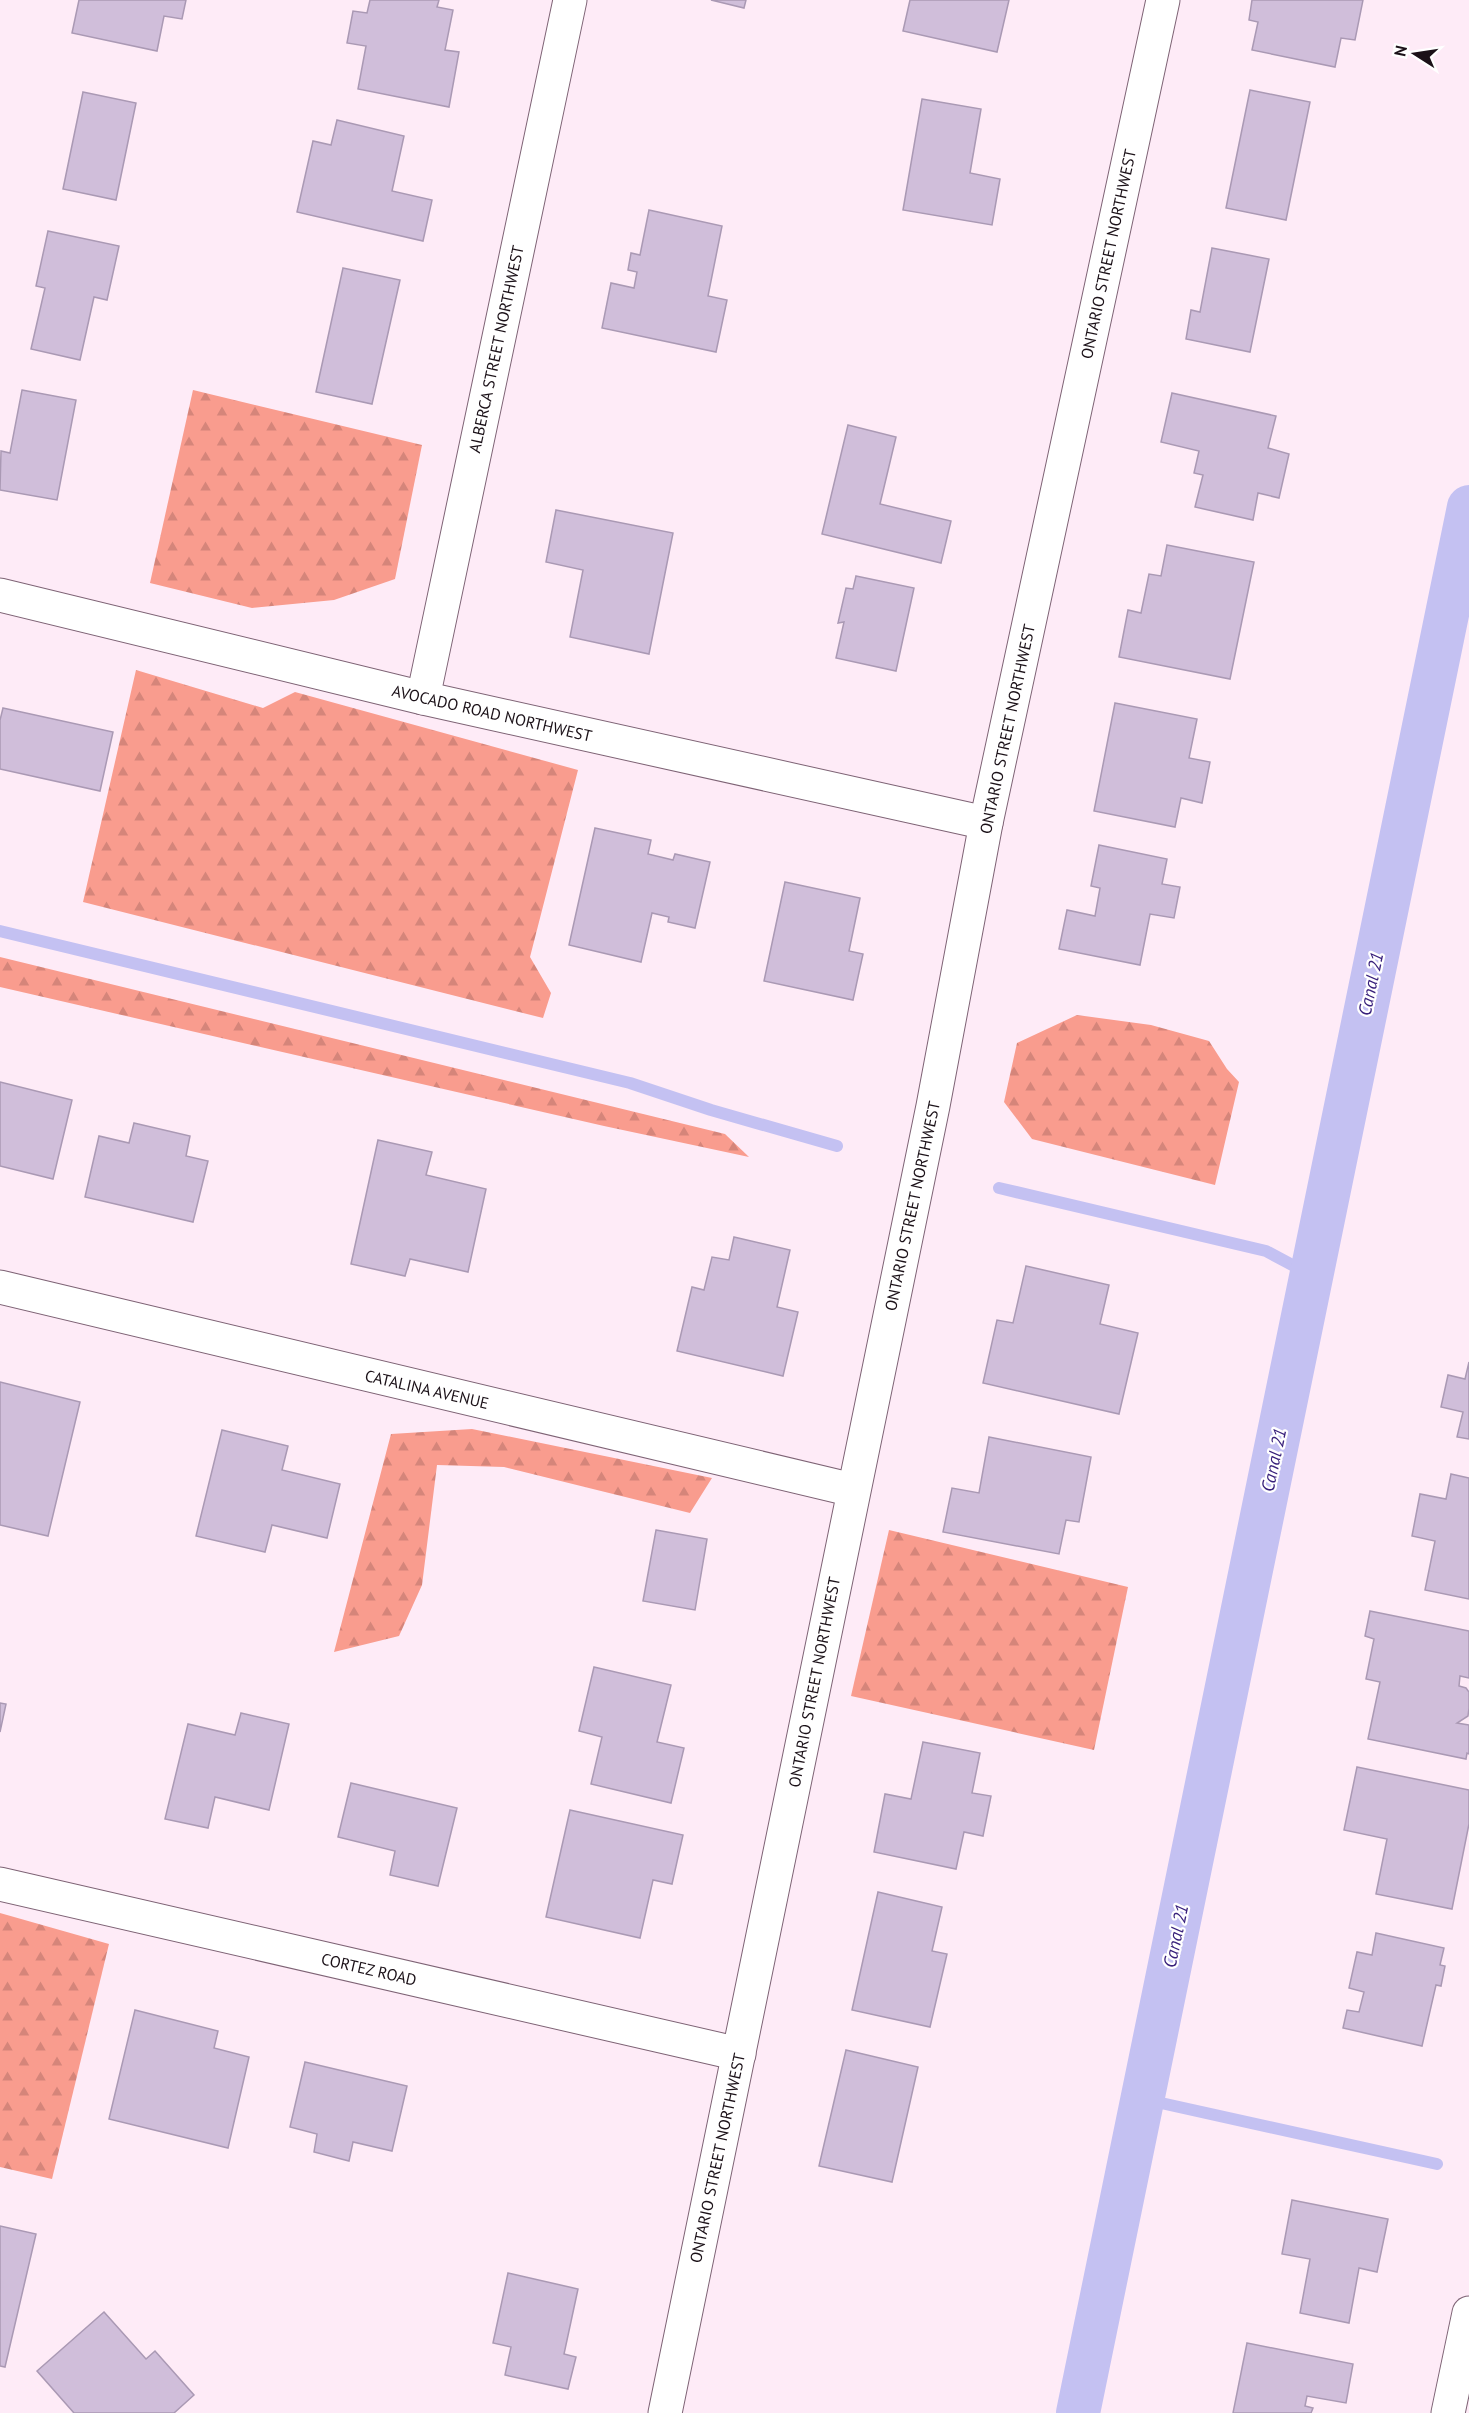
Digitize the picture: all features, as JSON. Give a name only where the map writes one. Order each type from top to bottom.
[{"type":"street","name":"ALBERCA STREET NORTHWEST","points":[[423,698],[570,0]]},
{"type":"street","name":"ONTARIO STREET NORTHWEST","points":[[665,2413],[933,1106],[986,823],[1163,0]]},
{"type":"street","name":"AVOCADO ROAD NORTHWEST","points":[[0,595],[423,698],[986,823]]},
{"type":"street","name":"CATALINA AVENUE","points":[[0,1287],[853,1490]]},
{"type":"street","name":"CORTEZ ROAD","points":[[0,1884],[739,2054]]},
{"type":"street","points":[[1448,2413],[1469,2313]]},
{"type":"green space","points":[[193,390],[422,445],[395,579],[334,600],[252,608],[150,583]]},
{"type":"green space","points":[[136,670],[263,708],[295,692],[578,770],[530,957],[551,993],[543,1018],[83,902]]},
{"type":"green space","points":[[0,957],[725,1134],[749,1157],[604,1126],[0,987]]},
{"type":"green space","points":[[1077,1015],[1151,1025],[1209,1041],[1227,1069],[1239,1082],[1215,1185],[1032,1139],[1004,1102],[1017,1043]]},
{"type":"green space","points":[[472,1429],[712,1478],[690,1513],[504,1467],[437,1465],[422,1585],[399,1636],[334,1652],[391,1434]]},
{"type":"green space","points":[[889,1530],[1128,1587],[1094,1750],[851,1696]]},
{"type":"green space","points":[[0,1913],[109,1944],[52,2179],[0,2167]]},
{"type":"building","points":[[79,0],[186,0],[182,19],[164,16],[157,51],[72,33]]},
{"type":"building","points":[[370,0],[439,0],[437,7],[453,10],[445,50],[459,52],[449,107],[358,89],[366,46],[347,43],[353,11],[367,13]]},
{"type":"building","points":[[711,0],[746,0],[744,8]]},
{"type":"building","points":[[910,0],[1009,0],[997,52],[903,31]]},
{"type":"building","points":[[1252,0],[1363,0],[1355,40],[1341,38],[1335,67],[1252,50],[1258,22],[1249,20]]},
{"type":"building","points":[[1250,90],[1310,102],[1286,220],[1226,208]]},
{"type":"building","points":[[83,92],[136,103],[116,200],[63,189]]},
{"type":"building","points":[[922,99],[981,109],[970,173],[1000,179],[992,225],[903,210]]},
{"type":"building","points":[[337,120],[404,136],[392,191],[432,200],[423,241],[297,212],[313,141],[331,145]]},
{"type":"building","points":[[649,210],[722,226],[708,296],[727,300],[716,352],[602,328],[611,283],[634,288],[637,272],[628,270],[631,253],[640,255]]},
{"type":"building","points":[[48,231],[119,246],[107,300],[94,297],[80,360],[31,349],[45,288],[36,286]]},
{"type":"building","points":[[1212,248],[1269,259],[1250,352],[1186,339],[1191,310],[1200,312]]},
{"type":"building","points":[[343,268],[400,280],[372,404],[316,392]]},
{"type":"building","points":[[22,390],[76,400],[57,500],[0,490],[1,451],[10,453]]},
{"type":"building","points":[[1172,393],[1276,416],[1268,448],[1289,454],[1279,498],[1258,493],[1253,520],[1195,507],[1203,475],[1194,473],[1199,451],[1161,442]]},
{"type":"building","points":[[848,425],[896,437],[880,504],[951,521],[941,563],[822,534]]},
{"type":"building","points":[[556,510],[673,533],[649,654],[570,637],[583,570],[546,562]]},
{"type":"building","points":[[1167,545],[1254,562],[1230,679],[1119,657],[1128,610],[1141,613],[1149,574],[1161,576]]},
{"type":"building","points":[[856,576],[914,588],[896,671],[836,658],[844,622],[838,623],[846,588],[853,589]]},
{"type":"building","points":[[1115,703],[1197,719],[1189,758],[1210,762],[1202,803],[1181,798],[1175,827],[1094,811]]},
{"type":"building","points":[[3,708],[113,732],[100,791],[0,769],[0,720]]},
{"type":"building","points":[[595,828],[651,840],[648,854],[673,860],[675,854],[710,862],[695,928],[668,922],[669,917],[652,913],[641,962],[569,945]]},
{"type":"building","points":[[1099,845],[1167,859],[1162,884],[1180,887],[1174,918],[1150,914],[1140,965],[1059,949],[1067,910],[1095,916],[1100,888],[1091,886]]},
{"type":"building","points":[[785,882],[860,898],[849,951],[863,954],[853,1000],[764,981]]},
{"type":"building","points":[[0,1082],[72,1100],[53,1179],[0,1166]]},
{"type":"building","points":[[134,1123],[190,1136],[186,1156],[208,1161],[193,1222],[85,1197],[99,1136],[129,1143]]},
{"type":"building","points":[[378,1140],[432,1152],[426,1175],[486,1189],[468,1272],[410,1259],[405,1276],[351,1264]]},
{"type":"building","points":[[734,1237],[790,1250],[777,1307],[798,1312],[783,1376],[677,1351],[692,1287],[704,1290],[712,1257],[729,1260]]},
{"type":"building","points":[[1026,1266],[1109,1285],[1100,1324],[1138,1333],[1119,1414],[983,1383],[997,1320],[1013,1323]]},
{"type":"building","points":[[1469,1362],[1469,1439],[1457,1437],[1463,1412],[1441,1407],[1448,1375],[1465,1379]]},
{"type":"building","points":[[0,1382],[80,1402],[48,1536],[0,1525]]},
{"type":"building","points":[[222,1430],[288,1446],[282,1470],[340,1484],[327,1538],[272,1525],[265,1552],[196,1536]]},
{"type":"building","points":[[989,1437],[1091,1457],[1079,1522],[1066,1520],[1059,1554],[943,1532],[952,1488],[979,1493]]},
{"type":"building","points":[[1451,1474],[1469,1478],[1469,1599],[1425,1590],[1435,1541],[1412,1536],[1420,1494],[1446,1499]]},
{"type":"building","points":[[656,1530],[707,1539],[695,1610],[643,1601]]},
{"type":"building","points":[[1370,1611],[1469,1631],[1469,1678],[1460,1676],[1459,1686],[1466,1688],[1469,1692],[1468,1716],[1457,1723],[1469,1725],[1469,1754],[1467,1753],[1466,1759],[1368,1739],[1380,1682],[1366,1679],[1374,1639],[1365,1636]]},
{"type":"building","points":[[594,1667],[671,1685],[657,1742],[684,1748],[671,1803],[591,1784],[602,1737],[579,1731]]},
{"type":"building","points":[[0,1703],[6,1704],[0,1732]]},
{"type":"building","points":[[241,1713],[289,1724],[269,1810],[215,1797],[208,1828],[165,1819],[188,1724],[235,1735]]},
{"type":"building","points":[[923,1742],[980,1753],[972,1793],[991,1796],[983,1836],[964,1832],[956,1869],[874,1852],[885,1794],[911,1799]]},
{"type":"building","points":[[1357,1767],[1469,1790],[1469,1824],[1452,1909],[1376,1894],[1387,1839],[1344,1830]]},
{"type":"building","points":[[351,1783],[457,1808],[438,1886],[390,1875],[395,1851],[338,1837]]},
{"type":"building","points":[[570,1810],[683,1835],[672,1884],[653,1880],[640,1938],[546,1917]]},
{"type":"building","points":[[878,1892],[942,1907],[932,1951],[947,1954],[930,2027],[852,2010]]},
{"type":"building","points":[[1376,1933],[1444,1948],[1440,1965],[1445,1966],[1441,1986],[1436,1985],[1422,2046],[1343,2028],[1347,2010],[1359,2012],[1364,1992],[1349,1988],[1357,1952],[1372,1955]]},
{"type":"building","points":[[135,2010],[218,2031],[214,2048],[249,2057],[228,2148],[109,2119]]},
{"type":"building","points":[[846,2050],[918,2067],[892,2182],[819,2166]]},
{"type":"building","points":[[305,2062],[407,2086],[392,2151],[353,2142],[349,2161],[314,2152],[317,2134],[290,2127]]},
{"type":"building","points":[[1292,2200],[1388,2219],[1377,2272],[1359,2268],[1349,2323],[1300,2313],[1310,2259],[1282,2254]]},
{"type":"building","points":[[0,2226],[36,2234],[5,2367],[0,2366]]},
{"type":"building","points":[[508,2273],[578,2289],[564,2354],[576,2357],[568,2389],[505,2375],[511,2347],[493,2343]]},
{"type":"building","points":[[104,2312],[146,2359],[155,2351],[194,2395],[174,2413],[74,2413],[37,2371]]},
{"type":"building","points":[[1247,2343],[1353,2364],[1346,2403],[1307,2396],[1305,2406],[1313,2408],[1311,2413],[1233,2413]]},
{"type":"waterway","name":"Canal 21","points":[[1078,2413],[1469,507]]},
{"type":"waterway","points":[[0,931],[630,1083],[711,1110],[837,1146]]},
{"type":"waterway","points":[[999,1188],[1266,1251],[1311,1275]]},
{"type":"waterway","points":[[1143,2099],[1437,2164]]}]
